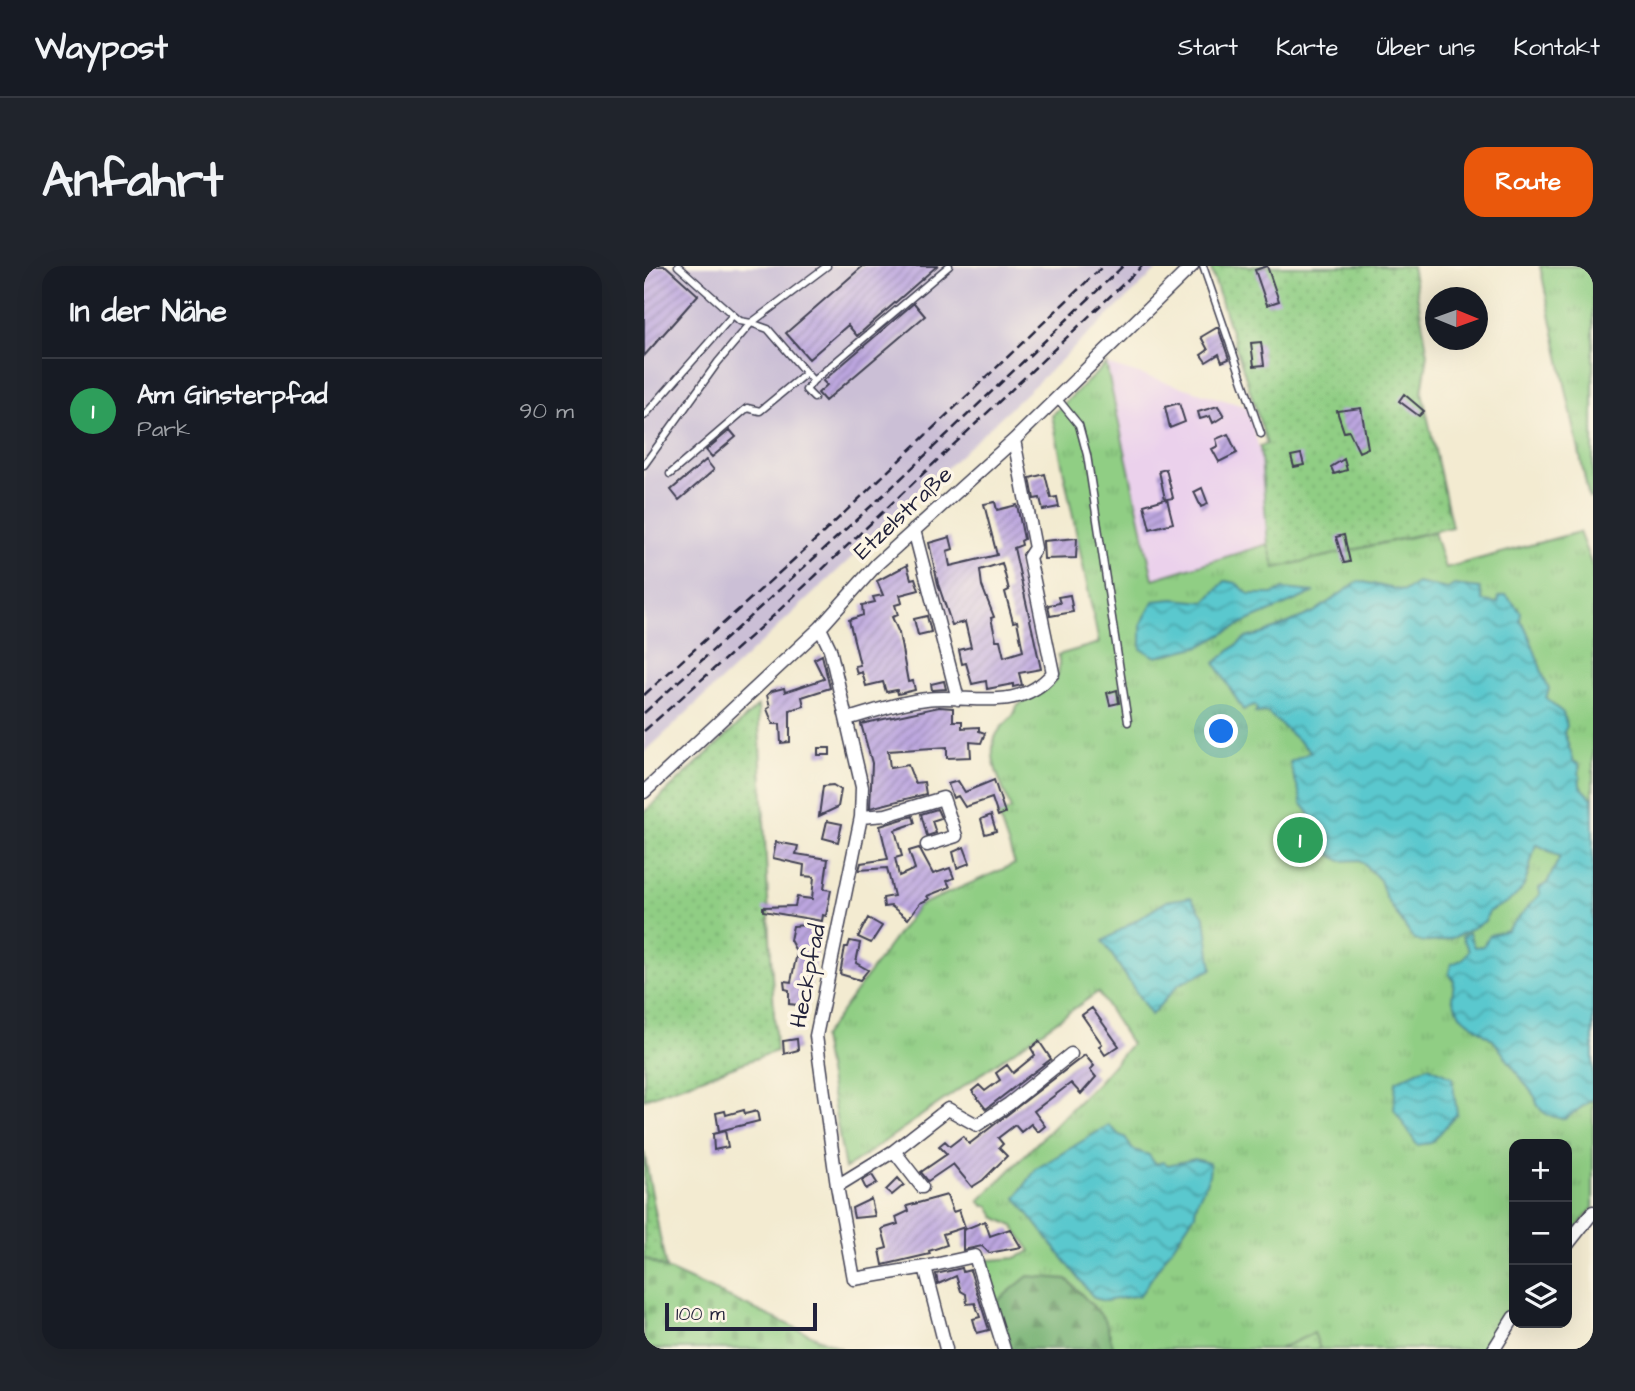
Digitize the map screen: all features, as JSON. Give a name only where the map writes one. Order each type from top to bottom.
[{"type":"street","name":"Etzelstraße","points":[[644,792],[820,628],[877,564],[1014,440],[1192,266]]},
{"type":"street","points":[[847,719],[944,696],[987,702],[1013,697],[1047,680],[1053,673],[1029,557],[1035,548],[1014,440]]},
{"type":"street","points":[[914,530],[958,699]]},
{"type":"street","name":"Heckpfad","points":[[820,628],[830,649],[862,787],[861,817],[816,1036],[837,1186],[854,1279],[975,1256],[1004,1349]]},
{"type":"street","points":[[861,817],[886,815],[943,798],[956,836],[927,845]]},
{"type":"street","points":[[837,1186],[894,1151],[948,1109],[976,1125],[1009,1104],[1071,1054]]},
{"type":"street","points":[[894,1151],[922,1188]]},
{"type":"street","points":[[1572,1239],[1593,1212]]},
{"type":"street","points":[[925,1267],[946,1349]]},
{"type":"street","points":[[1494,1349],[1509,1325]]},
{"type":"lane","points":[[678,266],[740,321],[768,329],[813,382]]},
{"type":"lane","points":[[644,465],[718,362],[751,323],[827,266]]},
{"type":"lane","points":[[814,398],[806,390],[813,382],[949,266]]},
{"type":"lane","points":[[1203,266],[1261,434]]},
{"type":"lane","points":[[644,416],[733,315]]},
{"type":"lane","points":[[670,474],[747,408],[760,411],[806,373]]},
{"type":"lane","points":[[1057,398],[1079,425],[1087,455],[1128,722]]},
{"type":"shaded area","points":[[644,266],[1161,266],[644,753]]},
{"type":"shaded area","points":[[1106,364],[1247,407],[1264,466],[1268,543],[1152,579]]},
{"type":"green space","points":[[1210,266],[1412,266],[1425,350],[1428,354],[1422,392],[1452,527],[1275,568],[1268,544],[1260,446],[1267,444]]},
{"type":"green space","points":[[1540,266],[1593,266],[1593,497],[1589,498]]},
{"type":"green space","points":[[1106,364],[1153,579],[1268,544],[1275,567],[1434,532],[1445,568],[1579,532],[1593,568],[1593,1208],[1572,1234],[1572,1139],[1509,1139],[1509,1320],[1490,1349],[1320,1349],[1314,1333],[1279,1349],[1004,1349],[980,1261],[1015,1258],[1031,1251],[1013,1226],[995,1217],[989,1206],[984,1206],[979,1201],[1099,1081],[1131,1044],[1098,992],[845,1169],[822,1038],[918,906],[1015,864],[998,815],[1011,810],[994,761],[994,741],[1017,706],[1054,682],[1058,675],[1058,655],[1099,643],[1052,415]]},
{"type":"green space","points":[[758,706],[776,1051],[644,1099],[644,813]]},
{"type":"green space","points":[[644,1152],[666,1269],[644,1258]]},
{"type":"green space","points":[[644,1258],[666,1269],[842,1349],[644,1349]]},
{"type":"green space","points":[[1028,1276],[1067,1279],[1105,1319],[1114,1349],[1004,1349],[991,1306]]},
{"type":"green space","points":[[1314,1333],[1320,1349],[1279,1349]]},
{"type":"water","points":[[1225,581],[1236,583],[1249,594],[1273,594],[1284,589],[1315,592],[1243,623],[1201,646],[1156,657],[1141,649],[1141,624],[1154,601],[1173,599],[1205,602]]},
{"type":"water","points":[[1359,581],[1404,591],[1417,583],[1448,589],[1454,585],[1480,588],[1483,601],[1498,603],[1499,597],[1506,595],[1521,612],[1520,621],[1528,634],[1549,689],[1546,698],[1563,713],[1567,726],[1564,732],[1574,762],[1579,764],[1580,786],[1592,798],[1593,814],[1593,1099],[1565,1119],[1549,1115],[1542,1110],[1493,1040],[1460,1015],[1452,998],[1454,981],[1449,973],[1451,964],[1462,960],[1469,951],[1462,937],[1469,933],[1474,947],[1483,946],[1490,935],[1507,930],[1540,894],[1539,888],[1547,883],[1560,857],[1536,844],[1524,885],[1512,899],[1489,911],[1485,921],[1442,941],[1414,940],[1386,898],[1380,880],[1360,860],[1341,861],[1318,847],[1314,823],[1301,803],[1290,762],[1311,752],[1267,712],[1255,713],[1257,709],[1254,705],[1243,710],[1215,663],[1245,638],[1262,634],[1314,612]]},
{"type":"water","points":[[1191,897],[1205,918],[1212,969],[1179,984],[1151,1015],[1103,941],[1167,901]]},
{"type":"water","points":[[1428,1066],[1452,1077],[1457,1114],[1431,1143],[1417,1145],[1394,1109],[1396,1081]]},
{"type":"water","points":[[1109,1125],[1125,1137],[1132,1149],[1149,1155],[1155,1164],[1163,1162],[1168,1165],[1195,1159],[1209,1163],[1210,1170],[1195,1214],[1140,1295],[1105,1301],[1094,1298],[1016,1198],[1036,1169]]},
{"type":"building","points":[[644,266],[666,266],[698,295],[644,356]]},
{"type":"building","points":[[863,266],[937,266],[857,336],[848,325],[809,359],[786,333]]},
{"type":"building","points":[[1267,266],[1279,301],[1267,305],[1255,270]]},
{"type":"building","points":[[914,303],[925,316],[825,401],[818,393],[827,385],[823,381]]},
{"type":"building","points":[[1218,327],[1229,359],[1222,362],[1219,354],[1206,362],[1201,355],[1208,350],[1201,337]]},
{"type":"building","points":[[1261,342],[1264,365],[1254,366],[1251,343]]},
{"type":"building","points":[[1404,394],[1424,411],[1419,416],[1399,401]]},
{"type":"building","points":[[1179,403],[1185,422],[1170,428],[1165,407]]},
{"type":"building","points":[[1218,406],[1224,416],[1213,423],[1210,416],[1200,419],[1198,412]]},
{"type":"building","points":[[1361,408],[1368,448],[1359,452],[1349,431],[1344,432],[1337,411]]},
{"type":"building","points":[[730,430],[736,437],[712,457],[706,450]]},
{"type":"building","points":[[1228,434],[1237,453],[1219,462],[1212,449],[1218,446],[1216,439]]},
{"type":"building","points":[[1301,454],[1304,465],[1294,467],[1291,456]]},
{"type":"building","points":[[1344,459],[1347,470],[1334,474],[1331,467]]},
{"type":"building","points":[[706,460],[714,470],[679,500],[671,490]]},
{"type":"building","points":[[1166,469],[1173,498],[1167,499],[1173,523],[1150,529],[1144,505],[1165,499],[1159,471]]},
{"type":"building","points":[[1045,474],[1051,498],[1057,497],[1059,507],[1043,510],[1040,498],[1034,499],[1030,478]]},
{"type":"building","points":[[1202,488],[1208,504],[1201,507],[1194,492]]},
{"type":"building","points":[[995,502],[997,510],[1017,505],[1024,539],[1021,541],[1022,545],[1014,548],[1041,669],[1019,673],[1022,685],[1013,687],[1013,684],[987,689],[986,681],[972,684],[966,663],[962,664],[959,650],[971,647],[965,622],[952,625],[938,584],[929,543],[950,537],[953,549],[947,551],[950,566],[997,555],[984,504]],"holes":[[[1002,563],[1009,590],[1005,592],[1013,622],[1017,621],[1023,651],[1004,657],[1000,640],[996,640],[991,618],[994,617],[982,586],[980,570]]]},
{"type":"building","points":[[1344,535],[1350,562],[1344,563],[1336,537]]},
{"type":"building","points":[[1077,538],[1076,558],[1044,559],[1043,541]]},
{"type":"building","points":[[907,565],[911,579],[915,578],[919,590],[900,595],[902,603],[895,605],[898,615],[892,617],[899,633],[908,682],[913,681],[915,690],[898,694],[897,690],[886,692],[883,682],[866,686],[862,672],[857,674],[855,666],[860,665],[849,620],[863,615],[862,605],[875,602],[873,597],[883,595],[877,581]]},
{"type":"building","points":[[1070,595],[1073,612],[1050,616],[1048,605],[1060,603],[1058,597]]},
{"type":"building","points":[[927,616],[931,632],[918,635],[914,619]]},
{"type":"building","points":[[822,655],[830,688],[802,697],[804,706],[790,710],[790,742],[781,743],[780,724],[773,724],[767,709],[770,707],[767,695],[772,691],[784,688],[785,692],[824,679],[814,659]]},
{"type":"building","points":[[944,681],[946,689],[932,690],[931,684]]},
{"type":"building","points":[[1117,690],[1119,703],[1110,705],[1107,693]]},
{"type":"building","points":[[939,707],[953,708],[953,721],[962,721],[962,728],[979,727],[979,731],[985,733],[981,743],[970,742],[971,757],[947,758],[947,747],[888,751],[890,768],[908,765],[915,783],[924,782],[926,794],[870,808],[872,763],[861,724]]},
{"type":"building","points":[[818,748],[830,748],[830,755],[818,755]]},
{"type":"building","points":[[994,780],[1005,813],[998,816],[992,798],[965,807],[958,796],[953,798],[948,784],[958,781],[965,792]]},
{"type":"building","points":[[833,785],[841,790],[838,807],[819,816],[823,786]]},
{"type":"building","points":[[937,809],[941,818],[932,821],[936,833],[927,836],[921,814]]},
{"type":"building","points":[[991,815],[996,831],[985,834],[981,819]]},
{"type":"building","points":[[913,816],[915,823],[895,830],[902,856],[895,858],[899,876],[915,869],[909,851],[919,848],[933,874],[950,868],[954,878],[947,881],[950,887],[927,896],[929,899],[920,903],[908,919],[891,906],[884,907],[883,898],[894,896],[887,868],[859,870],[861,863],[888,859],[880,826]]},
{"type":"building","points":[[827,821],[842,824],[838,842],[823,838]]},
{"type":"building","points":[[776,842],[798,846],[796,854],[828,859],[824,889],[831,890],[826,916],[823,915],[822,921],[763,911],[763,907],[795,906],[797,897],[812,899],[814,877],[803,876],[804,865],[773,858]]},
{"type":"building","points":[[964,847],[970,863],[957,868],[953,852]]},
{"type":"building","points":[[868,918],[882,926],[871,943],[858,937]]},
{"type":"building","points":[[821,924],[807,1006],[789,1004],[789,990],[785,989],[784,981],[791,982],[797,953],[790,940],[793,926]]},
{"type":"building","points":[[850,941],[860,943],[856,963],[868,970],[860,980],[840,974],[845,947],[848,947]]},
{"type":"building","points":[[1092,1008],[1119,1046],[1105,1055],[1099,1046],[1102,1044],[1082,1015]]},
{"type":"building","points":[[797,1039],[798,1050],[784,1054],[783,1041]]},
{"type":"building","points":[[1039,1041],[1051,1059],[986,1109],[972,1091],[979,1085],[985,1091],[1000,1080],[996,1073],[1007,1065],[1013,1073],[1035,1055],[1031,1048]]},
{"type":"building","points":[[1085,1055],[1094,1066],[1090,1070],[1096,1077],[1081,1094],[1071,1083],[1034,1111],[1045,1126],[1038,1132],[1031,1124],[1021,1132],[1015,1125],[998,1138],[1003,1144],[999,1148],[1007,1156],[983,1180],[972,1187],[953,1164],[928,1181],[921,1172],[947,1154],[939,1146],[945,1141],[950,1146],[963,1136],[969,1144]]},
{"type":"building","points":[[744,1110],[745,1114],[757,1111],[759,1121],[719,1131],[716,1113],[725,1111],[726,1115]]},
{"type":"building","points":[[725,1131],[728,1147],[714,1150],[713,1134]]},
{"type":"building","points":[[872,1175],[877,1183],[866,1189],[862,1181]]},
{"type":"building","points":[[898,1178],[904,1185],[892,1195],[886,1190]]},
{"type":"building","points":[[947,1195],[953,1212],[959,1210],[965,1227],[943,1234],[947,1245],[929,1251],[930,1254],[883,1265],[880,1250],[887,1248],[882,1229],[898,1224],[896,1217],[909,1211],[907,1206]]},
{"type":"building","points":[[871,1199],[875,1216],[854,1218],[852,1208]]},
{"type":"building","points":[[985,1221],[990,1236],[1010,1229],[1021,1247],[989,1253],[982,1246],[963,1250],[963,1230]]},
{"type":"building","points":[[962,1268],[963,1272],[970,1270],[989,1330],[977,1333],[973,1319],[980,1317],[975,1303],[967,1304],[966,1294],[961,1291],[956,1276],[938,1284],[936,1274]]},
{"type":"railway","points":[[644,695],[821,535],[1103,266]]},
{"type":"railway","points":[[644,713],[891,488],[1123,266]]},
{"type":"railway","points":[[644,731],[771,618],[1142,266]]},
{"type":"place","name":"Am Ginsterpfad","points":[[1300,840]]}]
